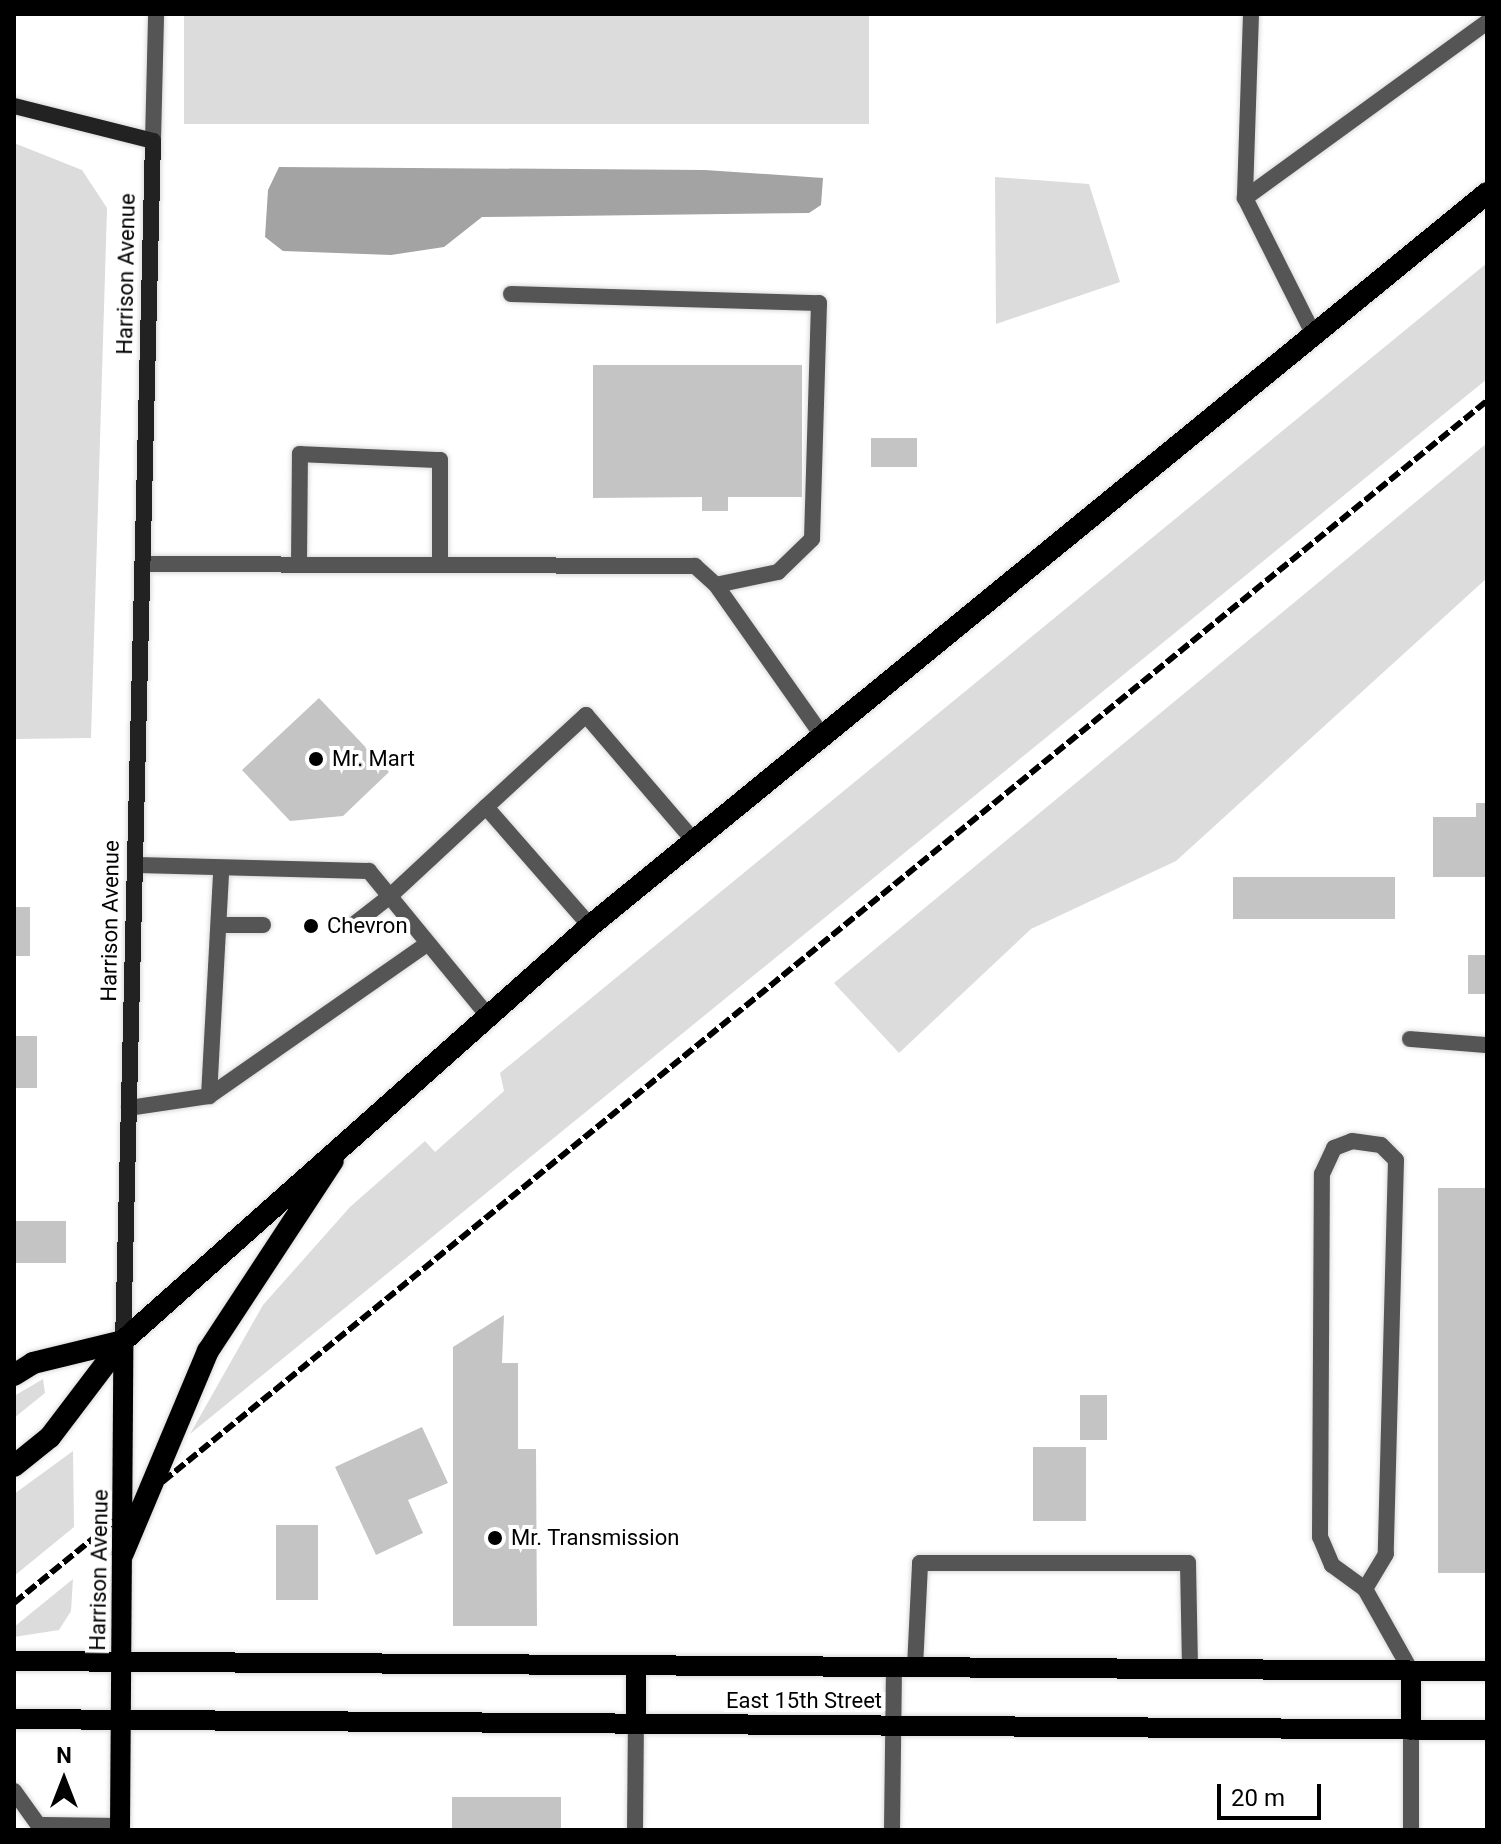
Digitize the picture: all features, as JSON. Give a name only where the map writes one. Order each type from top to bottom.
[{"type":"highway","points":[[14,1466],[50,1437],[123,1341],[350,1135],[590,926],[1487,193]]},
{"type":"highway","points":[[123,1553],[208,1351],[350,1135]]},
{"type":"highway","points":[[14,1375],[33,1363],[123,1341]]},
{"type":"main road","points":[[14,106],[153,141]]},
{"type":"main road","name":"Harrison Avenue","points":[[120,1828],[123,1341],[153,141]]},
{"type":"main road","name":"East 15th Street","points":[[14,1661],[1487,1671]]},
{"type":"main road","points":[[636,1665],[636,1724]]},
{"type":"main road","points":[[1411,1671],[1411,1730]]},
{"type":"main road","name":"East 15th Street","points":[[14,1719],[1487,1730]]},
{"type":"street","name":"Harrison Avenue","points":[[153,141],[156,14]]},
{"type":"street","points":[[1251,14],[1245,198],[1314,335]]},
{"type":"street","points":[[1245,198],[1487,22]]},
{"type":"street","points":[[511,294],[819,303],[812,539],[778,572],[716,585]]},
{"type":"street","points":[[299,564],[300,454],[440,460],[440,565]]},
{"type":"street","points":[[143,564],[695,566],[716,585],[822,735]]},
{"type":"street","points":[[342,925],[353,925],[389,897],[586,715],[693,840]]},
{"type":"street","points":[[486,807],[590,926]]},
{"type":"street","points":[[136,865],[221,871],[369,871],[488,1016]]},
{"type":"street","points":[[209,1096],[221,871]]},
{"type":"street","points":[[219,925],[263,925]]},
{"type":"street","points":[[129,1108],[209,1096],[427,944]]},
{"type":"street","points":[[1410,1039],[1487,1045]]},
{"type":"street","points":[[1365,1589],[1386,1554],[1396,1160],[1381,1145],[1352,1141],[1334,1148],[1322,1174],[1320,1537],[1332,1565],[1365,1589],[1411,1671]]},
{"type":"street","points":[[892,1830],[893,1725],[920,1563],[1188,1563],[1190,1670]]},
{"type":"street","points":[[635,1830],[636,1724]]},
{"type":"street","points":[[1411,1730],[1411,1830]]},
{"type":"street","points":[[14,1791],[42,1828],[120,1828]]},
{"type":"shaded area","points":[[184,14],[869,14],[869,124],[184,124]]},
{"type":"shaded area","points":[[14,143],[82,170],[107,208],[91,738],[14,739]]},
{"type":"shaded area","points":[[279,167],[705,170],[823,178],[821,205],[809,213],[482,217],[444,247],[391,255],[283,251],[265,237],[268,190]]},
{"type":"shaded area","points":[[995,177],[1089,184],[1120,282],[996,324]]},
{"type":"shaded area","points":[[1487,263],[1487,379],[190,1434],[263,1305],[350,1207],[425,1141],[435,1152],[504,1091],[500,1073]]},
{"type":"shaded area","points":[[1487,443],[1487,578],[1176,861],[1031,929],[899,1053],[834,983]]},
{"type":"shaded area","points":[[43,1379],[45,1393],[14,1418],[14,1396]]},
{"type":"shaded area","points":[[73,1451],[74,1527],[14,1576],[14,1494]]},
{"type":"shaded area","points":[[73,1579],[71,1611],[59,1630],[14,1637],[14,1627]]},
{"type":"building","points":[[593,365],[802,365],[802,497],[728,497],[728,511],[702,511],[702,497],[593,498]]},
{"type":"building","points":[[871,438],[917,438],[917,467],[871,467]]},
{"type":"building","name":"Mr. Mart","points":[[319,698],[389,772],[343,816],[290,821],[242,770]]},
{"type":"building","points":[[1476,803],[1487,803],[1487,877],[1433,877],[1433,817],[1476,817]]},
{"type":"building","points":[[1233,877],[1395,877],[1395,919],[1233,919]]},
{"type":"building","points":[[14,907],[30,907],[30,956],[14,956]]},
{"type":"building","points":[[1468,955],[1487,955],[1487,994],[1468,994]]},
{"type":"building","points":[[14,1036],[37,1036],[37,1088],[14,1088]]},
{"type":"building","points":[[1438,1188],[1487,1188],[1487,1573],[1438,1573]]},
{"type":"building","points":[[14,1221],[66,1221],[66,1263],[14,1263]]},
{"type":"building","name":"Mr. Transmission","points":[[504,1315],[502,1363],[518,1363],[518,1449],[536,1449],[537,1626],[453,1626],[453,1347]]},
{"type":"building","points":[[1080,1395],[1107,1395],[1107,1440],[1080,1440]]},
{"type":"building","points":[[422,1427],[448,1483],[408,1500],[423,1533],[376,1555],[335,1467]]},
{"type":"building","points":[[1033,1447],[1086,1447],[1086,1521],[1033,1521]]},
{"type":"building","points":[[276,1525],[318,1525],[318,1600],[276,1600]]},
{"type":"building","points":[[452,1797],[561,1797],[561,1830],[452,1830]]},
{"type":"railway","points":[[14,1603],[1487,401]]},
{"type":"place","name":"Mr. Mart","points":[[316,759]]},
{"type":"place","name":"Chevron","points":[[311,926]]},
{"type":"place","name":"Mr. Transmission","points":[[495,1538]]}]
